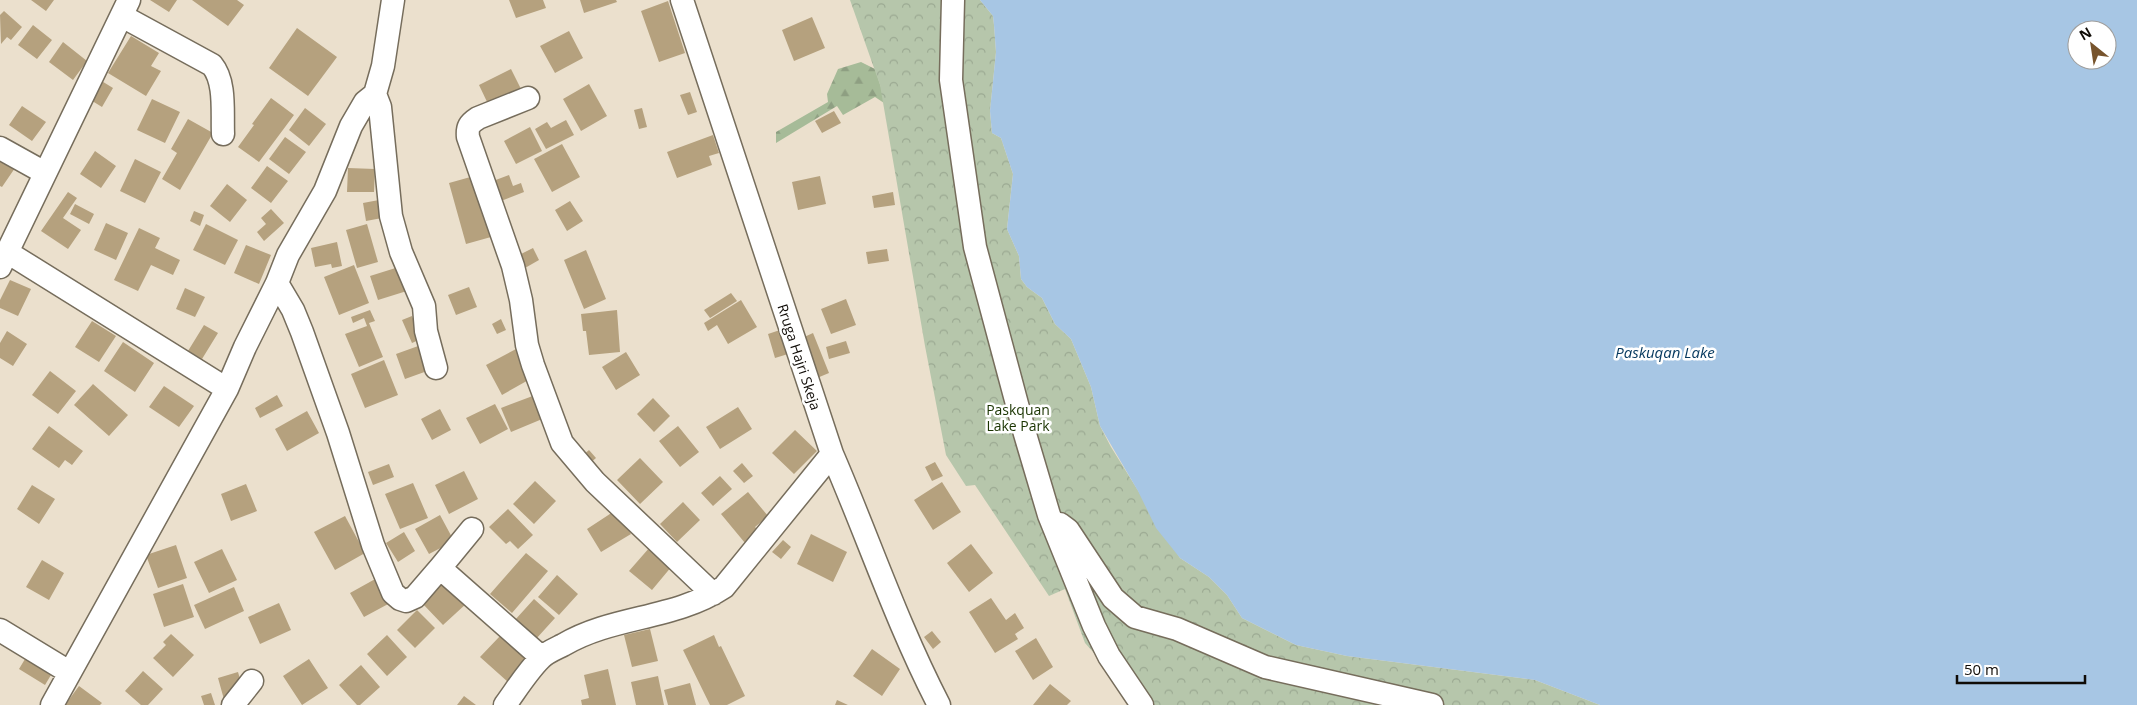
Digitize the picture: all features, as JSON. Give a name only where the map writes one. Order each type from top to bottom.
[{"type":"street","points":[[393,0],[383,66],[376,94],[381,115],[391,216],[401,252],[424,306],[426,331],[436,368]]},
{"type":"street","name":"Rruga Hajri Skeja","points":[[682,0],[832,454],[917,661],[939,705]]},
{"type":"street","points":[[953,0],[951,80],[975,247],[1025,434],[1049,515],[1094,626],[1109,656],[1142,705]]},
{"type":"street","points":[[224,134],[220,84],[218,73],[212,65],[126,8],[4,259],[227,389]]},
{"type":"street","points":[[52,705],[227,389],[245,347],[277,283],[288,255],[325,191],[351,126],[365,102],[376,94]]},
{"type":"street","points":[[528,98],[478,118],[470,123],[467,129],[468,138],[513,266],[522,300],[527,345],[548,406],[562,443],[573,457],[595,482],[713,594]]},
{"type":"street","points":[[0,148],[45,173]]},
{"type":"street","points":[[277,283],[293,310],[302,332],[338,434],[373,545],[393,593],[406,601],[415,598],[472,529]]},
{"type":"street","points":[[505,705],[541,658],[566,642],[600,627],[683,608],[724,587],[832,454]]},
{"type":"street","points":[[1049,515],[1068,530],[1113,598],[1135,617],[1177,630],[1265,666],[1432,705]]},
{"type":"street","points":[[440,568],[541,658]]},
{"type":"street","points":[[0,630],[69,672]]},
{"type":"street","points":[[233,705],[252,681]]},
{"type":"green space","name":"Paskquan Lake Park","points":[[850,0],[980,0],[993,16],[996,52],[990,111],[992,133],[1001,138],[1013,174],[1007,229],[1019,256],[1021,279],[1027,287],[1042,298],[1055,324],[1071,339],[1091,387],[1100,426],[1180,558],[1209,577],[1227,595],[1242,618],[1296,645],[1347,656],[1535,680],[1600,705],[1136,705],[1119,681],[1085,643],[1065,589],[1049,596],[975,485],[966,486],[946,455],[925,346],[880,85]]},
{"type":"green space","points":[[861,62],[875,69],[887,105],[875,97],[843,115],[837,106],[776,143],[776,132],[828,102],[827,94],[838,69]]},
{"type":"water","name":"Paskuqan Lake","points":[[980,0],[2137,0],[2137,705],[1600,705],[1535,680],[1347,656],[1296,645],[1242,618],[1227,595],[1209,577],[1180,558],[1156,528],[1138,491],[1100,426],[1091,387],[1071,339],[1055,324],[1042,298],[1027,287],[1021,279],[1019,256],[1007,229],[1013,174],[1001,138],[992,133],[990,111],[996,52],[993,16]]},
{"type":"building","points":[[31,0],[54,0],[46,11]]},
{"type":"building","points":[[150,0],[177,0],[169,12]]},
{"type":"building","points":[[192,0],[237,0],[244,5],[228,26]]},
{"type":"building","points":[[509,0],[543,0],[546,8],[516,18]]},
{"type":"building","points":[[580,0],[616,0],[617,2],[584,13]]},
{"type":"building","points":[[668,1],[685,53],[659,62],[641,11]]},
{"type":"building","points":[[4,11],[22,27],[11,40],[7,37],[1,44],[0,15]]},
{"type":"building","points":[[812,17],[825,48],[794,61],[782,30]]},
{"type":"building","points":[[33,25],[52,40],[37,59],[18,45]]},
{"type":"building","points":[[297,28],[337,57],[308,96],[269,68]]},
{"type":"building","points":[[569,31],[583,58],[555,73],[540,46]]},
{"type":"building","points":[[131,36],[159,53],[151,66],[161,71],[146,96],[108,73]]},
{"type":"building","points":[[63,42],[87,61],[73,80],[49,62]]},
{"type":"building","points":[[511,69],[521,89],[489,106],[479,85]]},
{"type":"building","points":[[100,80],[113,88],[102,107],[89,99]]},
{"type":"building","points":[[589,84],[607,116],[581,131],[563,99]]},
{"type":"building","points":[[690,92],[697,112],[688,115],[680,95]]},
{"type":"building","points":[[271,98],[294,115],[259,162],[238,147]]},
{"type":"building","points":[[152,99],[180,112],[165,143],[137,130]]},
{"type":"building","points":[[22,106],[46,122],[32,141],[9,125]]},
{"type":"building","points":[[305,108],[326,124],[309,146],[289,130]]},
{"type":"building","points":[[642,108],[647,127],[639,129],[634,110]]},
{"type":"building","points":[[834,111],[841,123],[822,133],[815,121]]},
{"type":"building","points":[[188,119],[213,133],[180,190],[162,179],[177,153],[171,149]]},
{"type":"building","points":[[566,120],[574,135],[546,149],[535,129],[547,122],[551,128]]},
{"type":"building","points":[[530,127],[542,151],[516,164],[504,141]]},
{"type":"building","points":[[713,135],[719,153],[709,156],[712,165],[677,178],[667,152]]},
{"type":"building","points":[[285,137],[306,152],[289,174],[269,159]]},
{"type":"building","points":[[562,144],[580,177],[552,192],[534,159]]},
{"type":"building","points":[[95,151],[116,166],[101,188],[80,174]]},
{"type":"building","points":[[0,158],[15,168],[2,187],[0,186]]},
{"type":"building","points":[[135,159],[161,172],[145,203],[120,191]]},
{"type":"building","points":[[267,166],[288,181],[271,203],[251,188]]},
{"type":"building","points":[[348,168],[375,169],[374,192],[347,192]]},
{"type":"building","points":[[509,175],[513,186],[521,183],[524,192],[501,201],[493,181]]},
{"type":"building","points":[[474,176],[491,237],[466,244],[449,183]]},
{"type":"building","points":[[820,176],[826,204],[798,210],[792,182]]},
{"type":"building","points":[[227,184],[247,200],[230,222],[210,206]]},
{"type":"building","points":[[68,192],[77,198],[63,218],[81,230],[68,249],[41,231]]},
{"type":"building","points":[[893,192],[895,205],[874,208],[872,196]]},
{"type":"building","points":[[379,200],[382,218],[366,221],[363,203]]},
{"type":"building","points":[[570,201],[583,221],[567,231],[555,210]]},
{"type":"building","points":[[75,204],[94,214],[89,224],[70,214]]},
{"type":"building","points":[[271,209],[284,223],[264,241],[257,232],[266,224],[261,218]]},
{"type":"building","points":[[194,211],[204,215],[200,226],[190,221]]},
{"type":"building","points":[[106,223],[128,233],[116,260],[94,250]]},
{"type":"building","points":[[206,224],[238,240],[225,265],[193,250]]},
{"type":"building","points":[[367,224],[378,262],[357,268],[346,230]]},
{"type":"building","points":[[139,228],[160,238],[155,248],[180,260],[173,275],[151,265],[138,291],[114,280]]},
{"type":"building","points":[[337,242],[342,266],[332,268],[331,264],[315,267],[311,248]]},
{"type":"building","points":[[246,245],[271,255],[259,284],[234,273]]},
{"type":"building","points":[[533,248],[539,260],[525,268],[519,255]]},
{"type":"building","points":[[887,249],[889,261],[868,264],[866,252]]},
{"type":"building","points":[[586,250],[606,299],[584,309],[564,260]]},
{"type":"building","points":[[354,265],[369,303],[339,315],[324,277]]},
{"type":"building","points":[[402,266],[410,290],[378,300],[370,276]]},
{"type":"building","points":[[10,280],[31,289],[18,316],[0,308],[0,300]]},
{"type":"building","points":[[469,287],[477,307],[456,315],[448,295]]},
{"type":"building","points":[[185,288],[205,297],[195,317],[176,309]]},
{"type":"building","points":[[731,293],[737,301],[710,318],[704,310]]},
{"type":"building","points":[[846,299],[856,325],[831,334],[821,309]]},
{"type":"building","points":[[741,300],[757,327],[728,344],[717,325],[708,331],[704,323]]},
{"type":"building","points":[[370,310],[375,321],[369,323],[383,357],[359,367],[345,334],[367,326],[364,318],[353,323],[351,317]]},
{"type":"building","points":[[617,310],[620,352],[589,355],[586,331],[583,331],[581,314]]},
{"type":"building","points":[[412,316],[421,339],[412,343],[402,320]]},
{"type":"building","points":[[501,319],[506,330],[497,334],[492,324]]},
{"type":"building","points":[[92,321],[116,336],[99,362],[75,347]]},
{"type":"building","points":[[204,325],[218,333],[202,359],[188,351]]},
{"type":"building","points":[[780,330],[788,354],[775,358],[768,334]]},
{"type":"building","points":[[7,331],[27,344],[13,366],[0,358],[0,343]]},
{"type":"building","points":[[813,333],[829,373],[817,378],[802,338]]},
{"type":"building","points":[[846,341],[850,353],[829,359],[826,347]]},
{"type":"building","points":[[123,342],[154,363],[135,392],[104,371]]},
{"type":"building","points":[[421,345],[430,370],[405,379],[396,354]]},
{"type":"building","points":[[516,349],[532,378],[502,395],[486,365]]},
{"type":"building","points":[[626,352],[640,375],[616,390],[602,367]]},
{"type":"building","points":[[384,360],[398,395],[365,408],[351,374]]},
{"type":"building","points":[[50,371],[76,391],[58,414],[32,395]]},
{"type":"building","points":[[93,384],[128,415],[109,436],[74,405]]},
{"type":"building","points":[[164,386],[194,406],[179,427],[149,407]]},
{"type":"building","points":[[538,394],[547,417],[511,432],[501,408]]},
{"type":"building","points":[[277,395],[283,406],[260,418],[255,408]]},
{"type":"building","points":[[653,398],[670,416],[654,432],[637,414]]},
{"type":"building","points":[[495,404],[508,429],[480,444],[466,418]]},
{"type":"building","points":[[738,407],[752,429],[720,449],[706,427]]},
{"type":"building","points":[[440,409],[451,430],[432,440],[421,419]]},
{"type":"building","points":[[307,411],[319,433],[287,451],[275,429]]},
{"type":"building","points":[[49,426],[83,451],[72,465],[65,460],[59,468],[32,449]]},
{"type":"building","points":[[678,426],[699,452],[680,467],[659,441]]},
{"type":"building","points":[[795,430],[817,451],[794,474],[772,453]]},
{"type":"building","points":[[589,450],[596,458],[589,464],[582,456]]},
{"type":"building","points":[[640,458],[663,482],[640,504],[617,480]]},
{"type":"building","points":[[935,462],[943,476],[932,481],[925,467]]},
{"type":"building","points":[[742,463],[753,476],[744,483],[733,471]]},
{"type":"building","points":[[389,464],[394,477],[373,485],[368,472]]},
{"type":"building","points":[[464,471],[478,499],[449,514],[435,485]]},
{"type":"building","points":[[720,476],[732,489],[713,506],[701,493]]},
{"type":"building","points":[[535,481],[556,501],[534,524],[513,504]]},
{"type":"building","points":[[942,482],[961,512],[933,530],[914,500]]},
{"type":"building","points":[[413,483],[428,518],[400,529],[385,494]]},
{"type":"building","points":[[246,484],[257,511],[231,521],[221,494]]},
{"type":"building","points":[[32,485],[55,499],[39,524],[17,509]]},
{"type":"building","points":[[748,492],[768,516],[755,527],[759,531],[745,543],[721,514]]},
{"type":"building","points":[[683,502],[700,520],[677,542],[660,524]]},
{"type":"building","points":[[508,509],[533,535],[518,549],[510,541],[506,544],[489,527]]},
{"type":"building","points":[[616,510],[631,534],[601,552],[587,529]]},
{"type":"building","points":[[440,515],[454,541],[429,554],[415,529]]},
{"type":"building","points":[[345,516],[365,553],[335,570],[314,532]]},
{"type":"building","points":[[404,532],[415,551],[398,562],[386,543]]},
{"type":"building","points":[[811,534],[847,552],[833,582],[797,564]]},
{"type":"building","points":[[783,540],[791,547],[781,559],[772,552]]},
{"type":"building","points":[[971,544],[993,573],[969,592],[947,563]]},
{"type":"building","points":[[176,545],[187,578],[158,588],[146,555]]},
{"type":"building","points":[[650,547],[672,566],[652,590],[629,571]]},
{"type":"building","points":[[222,549],[237,580],[209,593],[194,562]]},
{"type":"building","points":[[526,553],[548,571],[512,613],[490,594]]},
{"type":"building","points":[[42,560],[64,573],[49,600],[26,587]]},
{"type":"building","points":[[557,575],[578,594],[559,615],[538,597]]},
{"type":"building","points":[[377,578],[390,603],[364,617],[350,593]]},
{"type":"building","points":[[446,580],[467,603],[443,625],[422,603]]},
{"type":"building","points":[[183,584],[194,617],[164,627],[153,594]]},
{"type":"building","points":[[234,587],[244,611],[205,629],[194,605]]},
{"type":"building","points":[[991,598],[1006,620],[1015,613],[1024,628],[1015,634],[1018,639],[995,653],[969,612]]},
{"type":"building","points":[[534,599],[555,618],[536,639],[515,620]]},
{"type":"building","points":[[279,603],[291,630],[260,644],[248,617]]},
{"type":"building","points":[[417,610],[435,628],[415,648],[397,630]]},
{"type":"building","points":[[650,629],[658,661],[632,667],[624,635]]},
{"type":"building","points":[[932,631],[941,642],[933,649],[924,637]]},
{"type":"building","points":[[171,634],[194,655],[173,677],[153,658],[166,645],[163,642]]},
{"type":"building","points":[[387,635],[407,657],[387,676],[367,654]]},
{"type":"building","points":[[714,635],[745,696],[727,705],[710,705],[683,650]]},
{"type":"building","points":[[500,636],[528,661],[508,682],[480,657]]},
{"type":"building","points":[[1036,638],[1053,667],[1033,680],[1015,651]]},
{"type":"building","points":[[872,649],[900,669],[882,696],[853,676]]},
{"type":"building","points":[[28,654],[54,670],[45,685],[19,669]]},
{"type":"building","points":[[309,659],[328,688],[302,705],[283,676]]},
{"type":"building","points":[[361,665],[380,687],[360,705],[357,705],[339,685]]},
{"type":"building","points":[[608,669],[616,705],[582,705],[581,700],[589,698],[584,675]]},
{"type":"building","points":[[143,671],[163,689],[148,705],[141,705],[125,691]]},
{"type":"building","points":[[238,672],[242,686],[225,703],[218,678]]},
{"type":"building","points":[[658,676],[664,705],[636,705],[631,682]]},
{"type":"building","points":[[690,683],[696,705],[668,705],[664,690]]},
{"type":"building","points":[[1050,684],[1071,701],[1067,705],[1033,705]]},
{"type":"building","points":[[79,686],[102,703],[100,705],[65,705]]},
{"type":"building","points":[[211,693],[215,705],[204,705],[201,696]]},
{"type":"building","points":[[464,696],[476,705],[457,705]]},
{"type":"building","points":[[837,700],[848,705],[835,705]]}]
